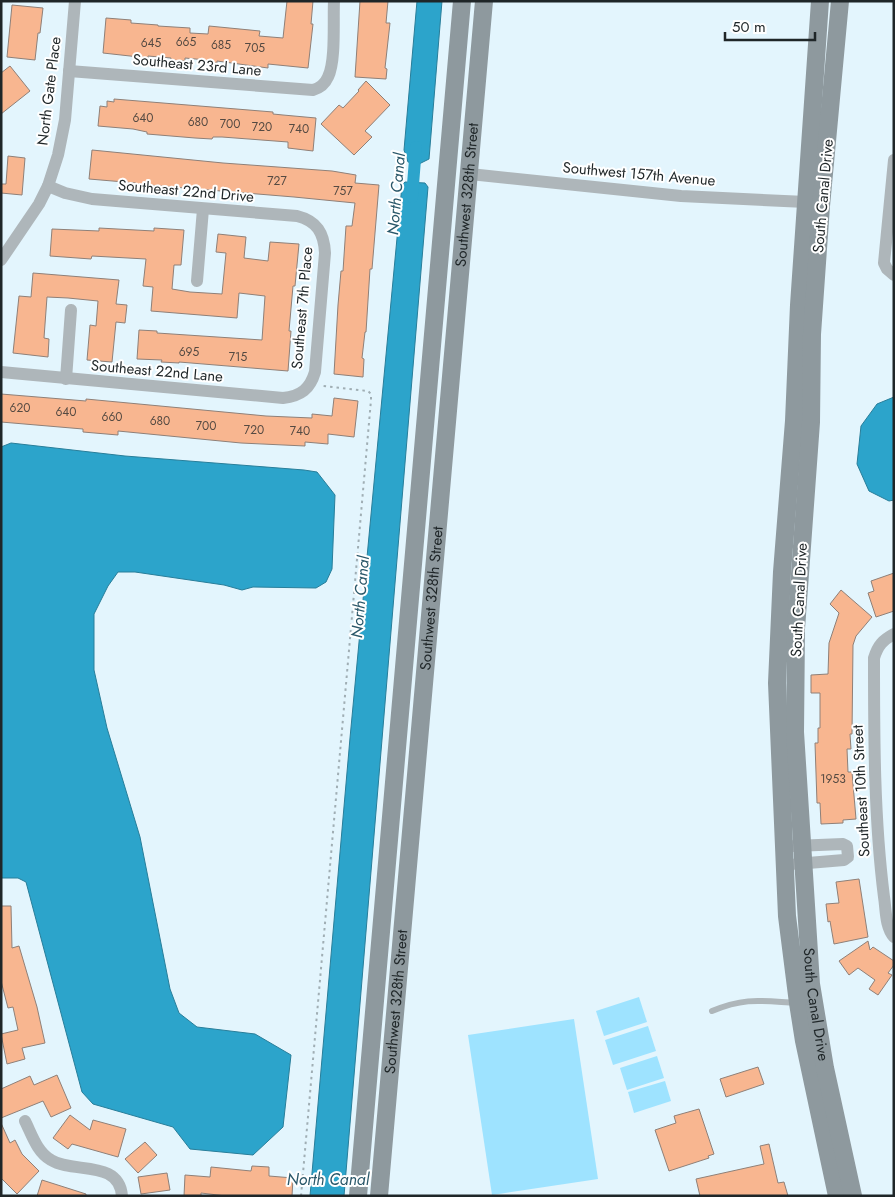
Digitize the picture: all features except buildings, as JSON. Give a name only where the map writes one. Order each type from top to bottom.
[{"type":"street","name":"North Gate Place","points":[[1,260],[39,204],[48,186],[58,155],[63,133],[75,1]]},
{"type":"street","name":"Southeast 23rd Lane","points":[[69,71],[313,90],[321,87],[328,78],[331,67],[334,1]]},
{"type":"street","name":"Southwest 328th Street","points":[[358,1196],[462,1]]},
{"type":"street","name":"Southwest 328th Street","points":[[378,1196],[484,1]]},
{"type":"street","name":"South Canal Drive","points":[[820,1],[799,305],[794,421],[782,572],[777,683],[792,846],[803,863],[809,965],[815,1010],[825,1068],[853,1196]]},
{"type":"street","name":"South Canal Drive","points":[[837,1196],[811,1077],[798,1003],[787,916],[785,864],[792,846],[796,629],[810,422],[812,334],[840,1]]},
{"type":"street","points":[[893,166],[884,263],[887,270],[894,275]]},
{"type":"street","name":"Southwest 157th Avenue","points":[[470,174],[681,196],[806,202]]},
{"type":"street","name":"Southeast 22nd Drive","points":[[48,186],[72,195],[92,199],[297,216],[309,220],[320,230]]},
{"type":"street","points":[[197,281],[203,208]]},
{"type":"street","name":"Southeast 7th Place","points":[[309,385],[316,365],[325,259],[325,246],[320,230]]},
{"type":"street","points":[[66,380],[71,310]]},
{"type":"street","name":"Southeast 22nd Lane","points":[[1,372],[66,380],[276,398],[295,396],[309,385]]},
{"type":"street","name":"Southeast 10th Street","points":[[893,936],[888,926],[882,881],[874,738],[874,658],[878,646],[883,640],[894,634]]},
{"type":"street","points":[[785,864],[844,860],[848,857],[847,846],[843,844],[792,846]]},
{"type":"street","points":[[25,1121],[38,1149],[46,1157],[68,1167],[100,1170],[107,1173],[117,1180],[122,1196]]},
{"type":"lane","points":[[712,1011],[735,1002],[749,1000],[798,1003]]},
{"type":"path","points":[[301,1196],[372,400],[371,394],[368,391],[309,385]]},
{"type":"shaded area","points":[[639,997],[647,1022],[604,1036],[596,1011]]},
{"type":"shaded area","points":[[574,1019],[598,1179],[492,1195],[468,1035]]},
{"type":"shaded area","points":[[648,1026],[656,1051],[613,1065],[605,1040]]},
{"type":"shaded area","points":[[657,1056],[664,1078],[627,1090],[620,1068]]},
{"type":"shaded area","points":[[665,1081],[671,1101],[634,1113],[628,1092]]},
{"type":"water","name":"North Canal","points":[[417,1],[442,1],[429,159],[419,164],[408,162],[404,150]]},
{"type":"water","name":"North Canal","points":[[405,182],[425,183],[428,187],[344,1196],[310,1196],[350,738],[402,185]]},
{"type":"water","points":[[894,397],[894,500],[889,501],[869,491],[857,464],[861,426],[877,404]]},
{"type":"water","points":[[11,443],[125,456],[317,472],[335,495],[332,569],[326,582],[316,588],[253,587],[242,590],[224,585],[135,572],[118,572],[108,586],[94,614],[94,670],[107,728],[140,837],[170,989],[179,1013],[197,1027],[255,1034],[291,1055],[283,1127],[253,1155],[190,1149],[173,1127],[93,1104],[82,1092],[26,882],[18,878],[1,878],[1,447]]},
{"type":"waterway","name":"North Canal","points":[[412,197],[416,147]]}]
